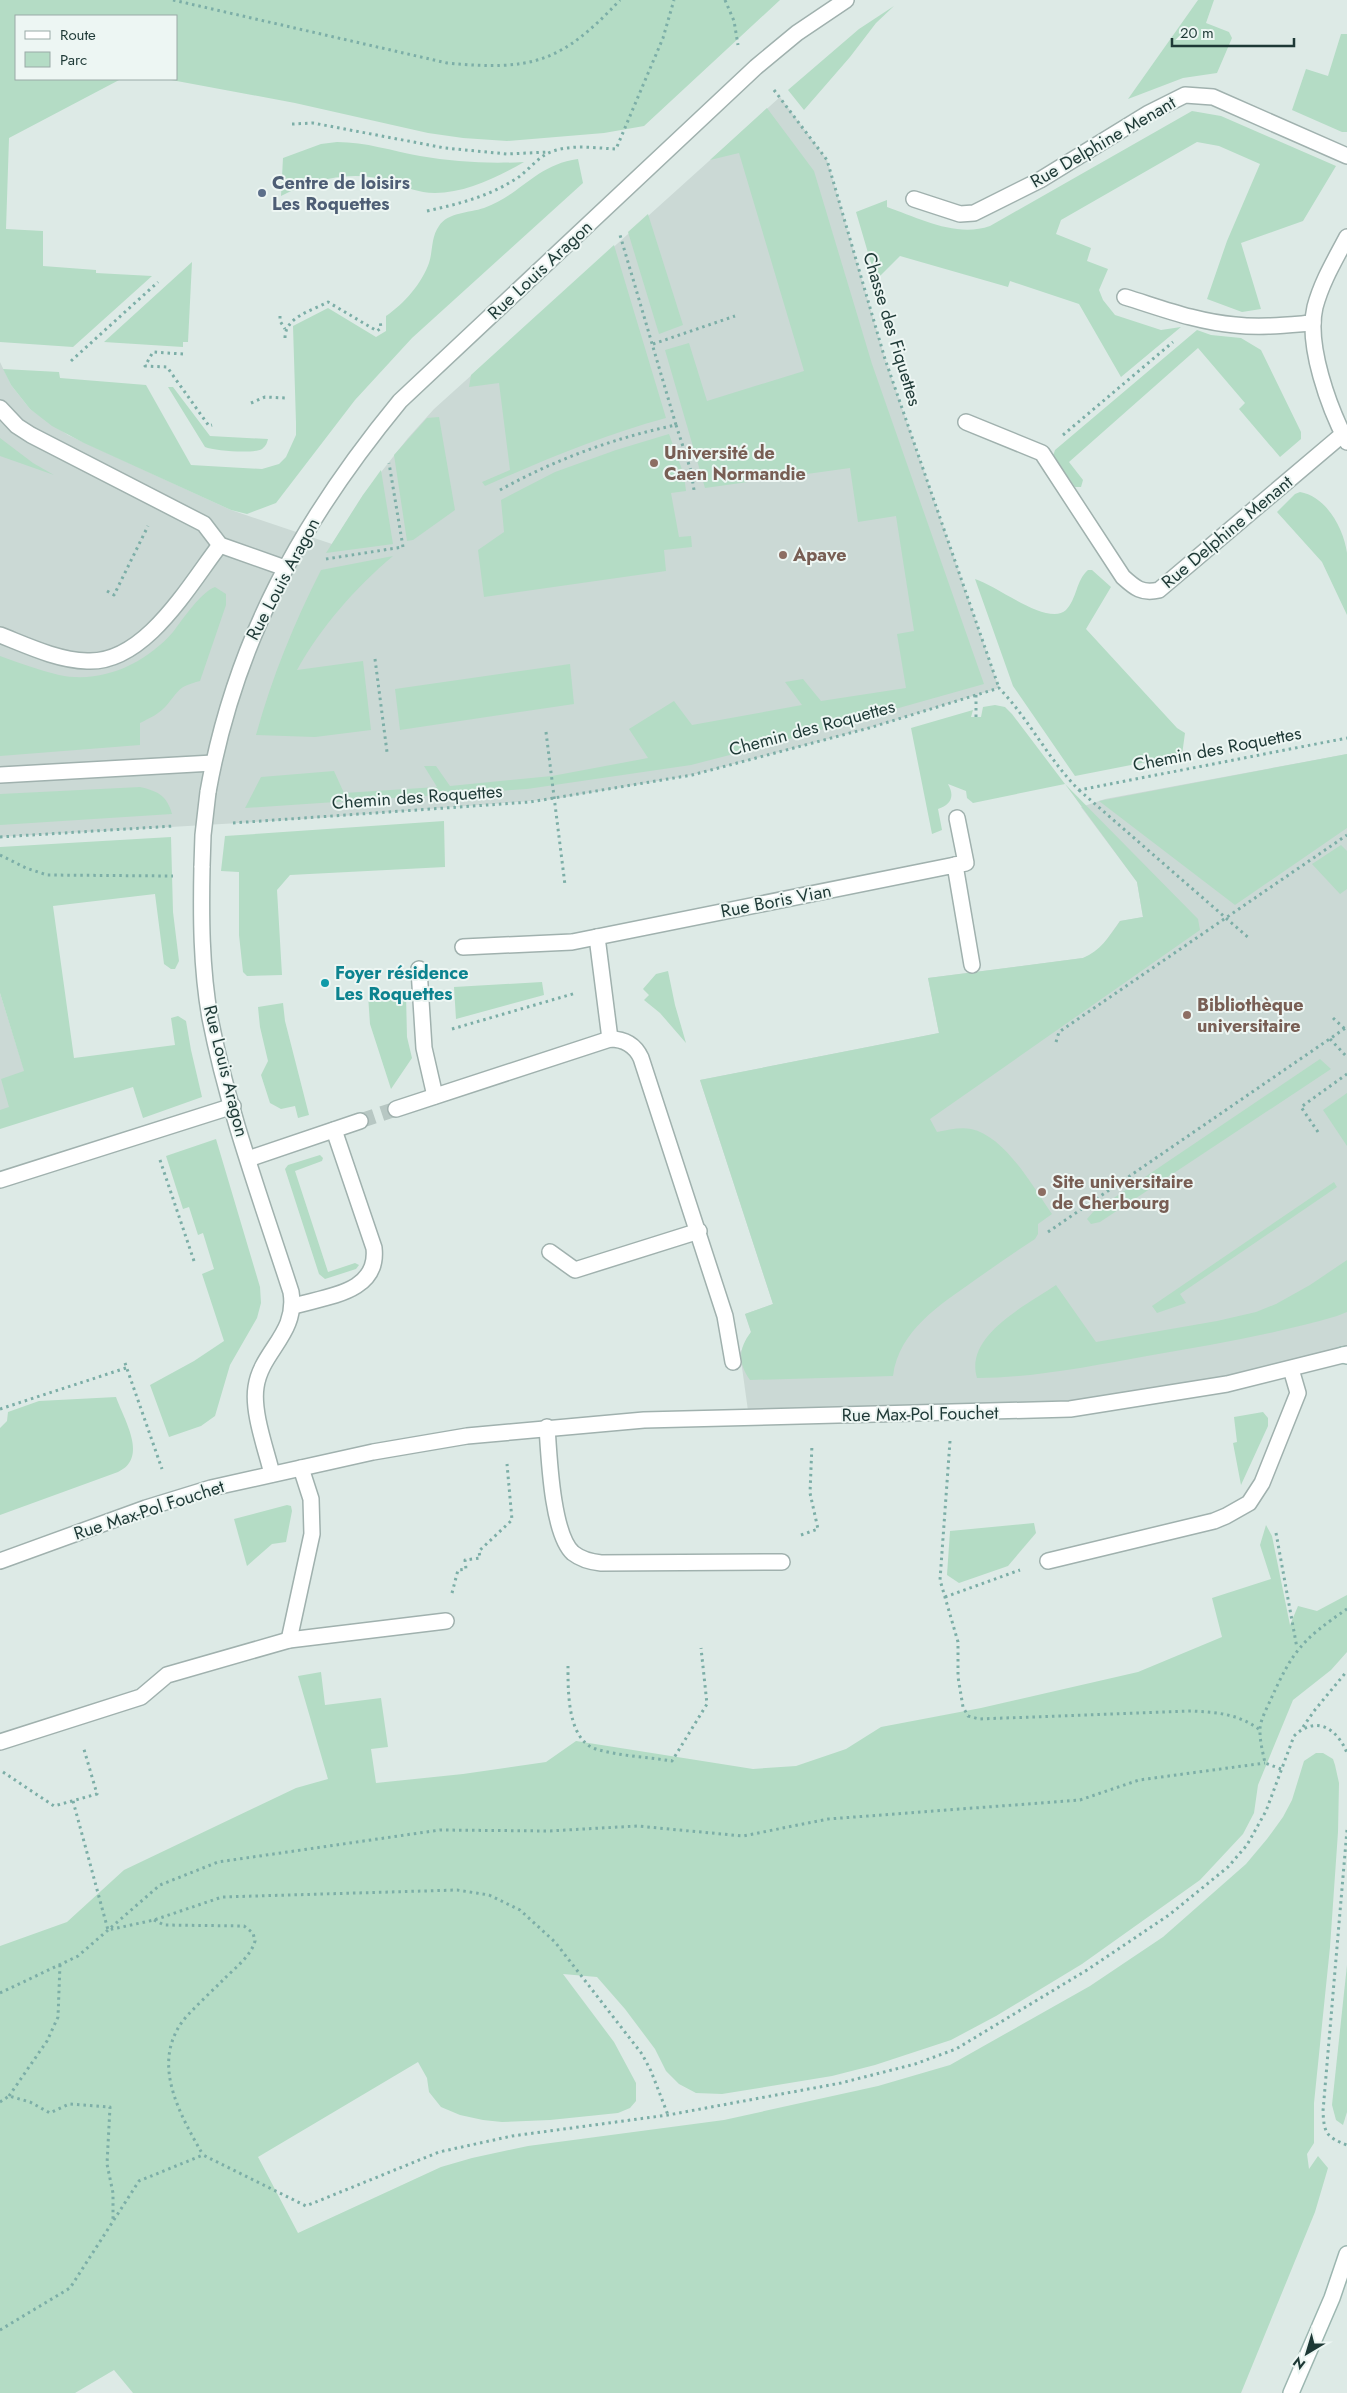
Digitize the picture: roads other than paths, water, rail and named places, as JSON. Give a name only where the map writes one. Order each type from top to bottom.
[{"type":"street","name":"Rue Louis Aragon","points":[[294,1306],[248,1159],[216,1047],[208,1000],[200,923],[203,835],[208,792],[213,763],[246,648],[286,566],[335,487],[400,401],[756,67],[840,2]]},
{"type":"street","name":"Rue Delphine Menant","points":[[914,199],[960,214],[974,213],[1040,180],[1149,113],[1185,95],[1212,97],[1347,156]]},
{"type":"street","name":"Rue Delphine Menant","points":[[966,422],[1042,453],[1123,577],[1140,591],[1150,592],[1159,590],[1345,438],[1332,410],[1320,367],[1313,323],[1322,284],[1347,237]]},
{"type":"street","points":[[1126,297],[1199,319],[1248,326],[1313,323]]},
{"type":"street","points":[[0,408],[17,426],[31,435],[204,524],[220,544],[286,566]]},
{"type":"street","points":[[0,635],[57,656],[73,659],[104,660],[120,654],[154,630],[220,544]]},
{"type":"street","points":[[0,775],[213,763]]},
{"type":"street","points":[[957,818],[966,863],[955,865],[972,965]]},
{"type":"street","name":"Rue Boris Vian","points":[[463,947],[572,942],[955,865]]},
{"type":"street","points":[[597,937],[610,1038]]},
{"type":"street","points":[[419,969],[424,1037],[436,1096]]},
{"type":"street","points":[[396,1109],[610,1038],[623,1040],[635,1047],[641,1058],[699,1231],[725,1316],[732,1362]]},
{"type":"street","points":[[0,1180],[233,1106]]},
{"type":"street","points":[[248,1159],[360,1121]]},
{"type":"street","points":[[272,1474],[259,1421],[256,1387],[261,1371],[289,1322],[294,1306],[362,1284],[373,1269],[374,1248],[334,1130]]},
{"type":"street","points":[[550,1252],[575,1270],[699,1231]]},
{"type":"street","name":"Rue Max-Pol Fouchet","points":[[0,1561],[146,1508],[211,1488],[395,1448],[485,1433],[644,1420],[1061,1410],[1226,1384],[1346,1355]]},
{"type":"street","points":[[1048,1561],[1214,1521],[1248,1503],[1262,1483],[1298,1393],[1291,1369]]},
{"type":"street","points":[[547,1427],[559,1525],[572,1552],[581,1558],[589,1562],[602,1563],[782,1562]]},
{"type":"street","points":[[289,1640],[312,1534],[311,1499],[301,1468]]},
{"type":"street","points":[[0,1742],[141,1697],[167,1675],[289,1640],[446,1621]]},
{"type":"street","points":[[1291,2393],[1332,2298],[1347,2254]]},
{"type":"tunnel","points":[[360,1121],[396,1109]]},
{"type":"place","name":"Centre de loisirs Les Roquettes","points":[[262,193]]},
{"type":"place","name":"Université de Caen Normandie","points":[[654,463]]},
{"type":"place","name":"Apave","points":[[783,555]]},
{"type":"place","name":"Foyer résidence Les Roquettes","points":[[325,983]]},
{"type":"place","name":"Bibliothèque universitaire","points":[[1187,1015]]},
{"type":"place","name":"Site universitaire de Cherbourg","points":[[1042,1192]]}]
